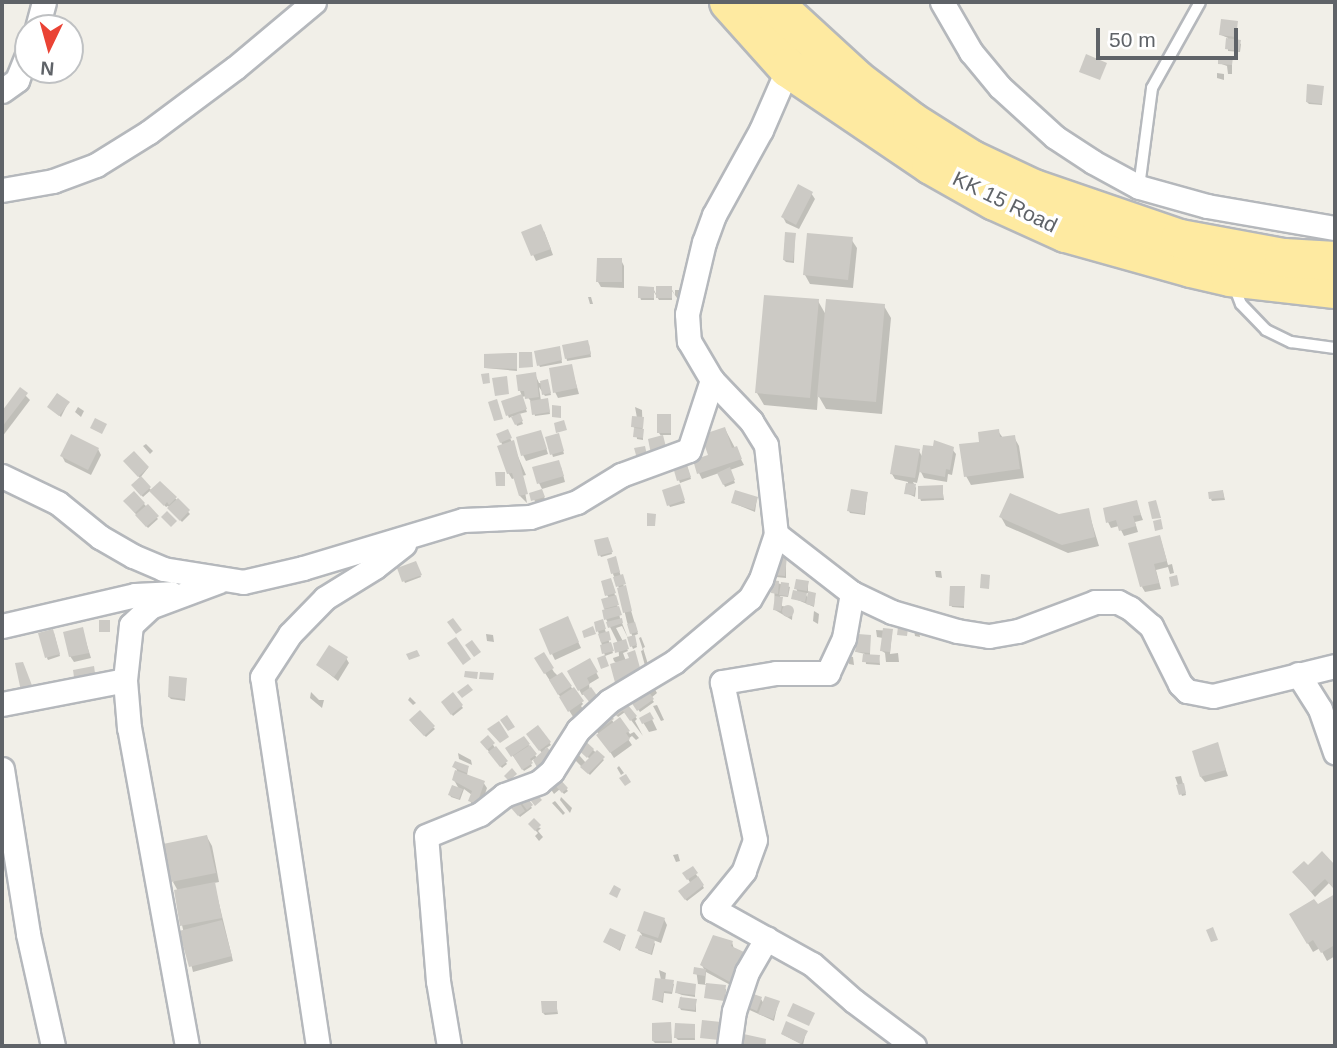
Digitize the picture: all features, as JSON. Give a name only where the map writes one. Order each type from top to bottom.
[{"type":"highway","name":"KK 15 Road","points":[[729,2],[788,68],[931,165],[995,201],[1066,233],[1230,277],[1335,289]]},
{"type":"highway","name":"KK 15 Road","points":[[772,2],[857,80],[912,122],[972,160],[1034,189],[1180,239],[1284,258],[1335,261]]},
{"type":"street","points":[[2,190],[53,181],[96,165],[149,132],[235,68],[314,2]]},
{"type":"street","points":[[942,2],[971,52],[1023,110],[1093,162],[1139,187],[1207,206],[1335,229]]},
{"type":"street","points":[[449,1046],[438,981],[426,836],[480,814],[505,795],[539,782],[552,771],[578,730],[610,701],[674,662],[750,598],[761,579],[776,534],[766,445],[751,421],[712,380],[689,341],[687,314],[697,269],[714,215],[761,130],[788,68]]},
{"type":"street","points":[[2,476],[58,503],[100,537],[163,569],[243,582],[412,537],[463,520],[530,517],[577,502],[621,475],[689,450],[712,380]]},
{"type":"street","points":[[776,534],[852,593],[929,625],[989,636],[1018,631],[1095,602],[1118,602],[1130,608],[1150,626],[1180,684],[1187,691],[1213,696],[1335,666]]},
{"type":"street","points":[[318,1046],[262,677],[290,634],[325,598],[375,568],[412,537]]},
{"type":"street","points":[[187,1046],[129,727],[125,680],[131,625],[150,607],[181,593],[224,579]]},
{"type":"street","points":[[2,626],[135,595],[181,593]]},
{"type":"street","points":[[852,593],[844,638],[828,673],[776,673],[722,682],[755,840],[744,871],[713,909],[813,964],[853,1001],[914,1046]]},
{"type":"street","points":[[1298,674],[1320,709],[1335,752]]},
{"type":"street","points":[[2,705],[125,680]]},
{"type":"street","points":[[2,769],[11,887],[53,1046]]},
{"type":"street","points":[[729,1046],[734,1011],[747,972],[767,937]]},
{"type":"lane","points":[[1139,187],[1152,88],[1200,2]]},
{"type":"lane","points":[[1230,277],[1241,304],[1266,330],[1291,342],[1335,348]]},
{"type":"building","points":[[1221,19],[1238,21],[1236,37],[1219,35]]},
{"type":"building","points":[[1226,38],[1241,40],[1239,51],[1225,49]]},
{"type":"building","points":[[1086,54],[1107,63],[1100,80],[1079,72]]},
{"type":"building","points":[[1218,56],[1233,57],[1232,65],[1218,64]]},
{"type":"building","points":[[1307,84],[1324,86],[1322,104],[1306,102]]},
{"type":"building","points":[[798,184],[813,192],[796,225],[781,217]]},
{"type":"building","points":[[541,224],[551,249],[531,256],[521,232]]},
{"type":"building","points":[[785,232],[796,233],[793,261],[783,260]]},
{"type":"building","points":[[807,233],[853,237],[848,280],[803,275]]},
{"type":"building","points":[[597,258],[622,258],[622,282],[596,282]]},
{"type":"building","points":[[638,286],[654,287],[654,298],[638,298]]},
{"type":"building","points":[[656,286],[672,286],[672,298],[656,298]]},
{"type":"building","points":[[764,295],[819,299],[810,398],[755,393]]},
{"type":"building","points":[[826,299],[885,304],[876,402],[817,397]]},
{"type":"building","points":[[588,340],[591,354],[565,359],[562,345]]},
{"type":"building","points":[[560,346],[562,360],[537,366],[534,351]]},
{"type":"building","points":[[519,352],[532,352],[533,367],[519,368]]},
{"type":"building","points":[[517,353],[517,369],[484,368],[484,354]]},
{"type":"building","points":[[572,364],[577,388],[553,393],[549,368]]},
{"type":"building","points":[[536,372],[539,397],[525,399],[524,391],[518,391],[516,375]]},
{"type":"building","points":[[489,373],[490,383],[483,384],[481,374]]},
{"type":"building","points":[[507,376],[509,394],[495,396],[492,378]]},
{"type":"building","points":[[548,379],[551,393],[542,395],[540,381]]},
{"type":"building","points":[[20,387],[28,393],[2,427],[2,411]]},
{"type":"building","points":[[57,393],[70,402],[59,416],[47,407]]},
{"type":"building","points":[[522,394],[527,409],[506,416],[501,401]]},
{"type":"building","points":[[548,398],[550,412],[532,415],[530,401]]},
{"type":"building","points":[[497,399],[503,419],[494,421],[488,402]]},
{"type":"building","points":[[552,405],[561,406],[561,418],[552,417]]},
{"type":"building","points":[[520,413],[523,421],[515,425],[511,417]]},
{"type":"building","points":[[657,414],[671,414],[671,433],[657,433]]},
{"type":"building","points":[[632,416],[644,417],[643,428],[631,427]]},
{"type":"building","points":[[95,418],[107,424],[102,434],[90,428]]},
{"type":"building","points":[[564,420],[567,430],[556,433],[554,423]]},
{"type":"building","points":[[725,427],[732,448],[737,446],[742,459],[697,474],[693,460],[708,455],[701,435]]},
{"type":"building","points":[[634,428],[644,429],[643,438],[633,437]]},
{"type":"building","points":[[508,429],[512,438],[500,443],[496,434]]},
{"type":"building","points":[[999,429],[1000,437],[1015,435],[1020,469],[964,477],[959,444],[979,442],[978,432]]},
{"type":"building","points":[[541,430],[547,449],[521,456],[516,437]]},
{"type":"building","points":[[559,433],[564,451],[550,455],[545,437]]},
{"type":"building","points":[[71,434],[99,448],[88,470],[60,456]]},
{"type":"building","points":[[663,435],[667,451],[651,454],[648,439]]},
{"type":"building","points":[[514,440],[528,494],[519,496],[512,473],[507,474],[497,446]]},
{"type":"building","points":[[934,440],[954,447],[950,470],[946,469],[945,477],[919,472],[923,445],[933,446]]},
{"type":"building","points":[[895,445],[920,449],[915,478],[890,474]]},
{"type":"building","points":[[645,446],[648,460],[638,462],[634,448]]},
{"type":"building","points":[[134,451],[149,467],[138,477],[123,461]]},
{"type":"building","points":[[559,460],[564,476],[537,484],[532,467]]},
{"type":"building","points":[[686,462],[691,477],[677,481],[673,467]]},
{"type":"building","points":[[730,467],[735,480],[723,485],[717,473]]},
{"type":"building","points":[[495,472],[505,472],[505,486],[496,486]]},
{"type":"building","points":[[141,476],[151,487],[141,496],[131,485]]},
{"type":"building","points":[[160,481],[177,497],[169,505],[167,502],[164,506],[149,491]]},
{"type":"building","points":[[906,483],[916,484],[914,495],[904,494]]},
{"type":"building","points":[[680,484],[685,500],[667,506],[662,490]]},
{"type":"building","points":[[943,485],[943,498],[918,499],[918,486]]},
{"type":"building","points":[[542,489],[545,497],[531,501],[529,493]]},
{"type":"building","points":[[851,489],[868,492],[864,514],[847,511]]},
{"type":"building","points":[[735,490],[758,497],[754,510],[731,503]]},
{"type":"building","points":[[1223,490],[1224,498],[1209,499],[1208,492]]},
{"type":"building","points":[[134,491],[145,503],[135,513],[123,501]]},
{"type":"building","points":[[1010,493],[1059,514],[1089,508],[1095,537],[1062,545],[999,517]]},
{"type":"building","points":[[178,498],[190,510],[180,521],[167,508]]},
{"type":"building","points":[[1137,500],[1141,515],[1133,516],[1136,526],[1119,531],[1116,520],[1106,523],[1103,508]]},
{"type":"building","points":[[1156,500],[1161,518],[1152,519],[1148,502]]},
{"type":"building","points":[[148,504],[159,516],[146,527],[135,515]]},
{"type":"building","points":[[167,511],[177,521],[171,527],[161,517]]},
{"type":"building","points":[[647,513],[656,514],[655,526],[647,526]]},
{"type":"building","points":[[1161,519],[1163,529],[1155,531],[1153,521]]},
{"type":"building","points":[[1160,535],[1167,561],[1154,564],[1159,583],[1140,587],[1128,543]]},
{"type":"building","points":[[608,537],[613,552],[598,556],[594,540]]},
{"type":"building","points":[[775,555],[787,556],[785,576],[773,575]]},
{"type":"building","points":[[616,556],[620,572],[611,574],[607,559]]},
{"type":"building","points":[[416,561],[422,575],[402,582],[397,568]]},
{"type":"building","points":[[623,574],[626,584],[616,587],[613,577]]},
{"type":"building","points":[[981,574],[990,575],[989,589],[980,588]]},
{"type":"building","points":[[1177,575],[1179,585],[1171,587],[1169,577]]},
{"type":"building","points":[[611,578],[616,593],[605,596],[601,581]]},
{"type":"building","points":[[796,579],[809,581],[807,591],[794,589]]},
{"type":"building","points":[[772,580],[779,581],[778,594],[771,593]]},
{"type":"building","points":[[781,582],[789,583],[788,596],[779,595]]},
{"type":"building","points":[[626,585],[632,611],[623,613],[617,588]]},
{"type":"building","points":[[950,586],[965,586],[964,606],[949,606]]},
{"type":"building","points":[[793,590],[807,593],[805,602],[791,599]]},
{"type":"building","points":[[808,591],[816,593],[814,606],[806,604]]},
{"type":"building","points":[[616,595],[619,605],[604,609],[601,599]]},
{"type":"building","points":[[775,596],[783,597],[781,611],[773,610]]},
{"type":"building","points":[[619,606],[622,615],[604,620],[602,610]]},
{"type":"building","points":[[783,606],[793,606],[793,616],[783,616]]},
{"type":"building","points":[[568,616],[579,642],[550,655],[539,629]]},
{"type":"building","points":[[453,618],[462,630],[456,634],[447,622]]},
{"type":"building","points":[[622,618],[623,623],[608,628],[606,622]]},
{"type":"building","points":[[603,619],[606,629],[596,632],[594,622]]},
{"type":"building","points":[[99,620],[110,620],[110,632],[99,632]]},
{"type":"building","points":[[635,622],[638,632],[630,634],[627,624]]},
{"type":"building","points":[[593,626],[596,634],[584,638],[582,631]]},
{"type":"building","points":[[83,627],[89,653],[69,657],[63,632]]},
{"type":"building","points":[[898,627],[908,628],[907,636],[897,635]]},
{"type":"building","points":[[883,628],[893,629],[890,652],[880,651]]},
{"type":"building","points":[[53,629],[60,654],[45,658],[38,633]]},
{"type":"building","points":[[609,631],[611,640],[601,643],[598,634]]},
{"type":"building","points":[[858,634],[871,635],[870,653],[855,652]]},
{"type":"building","points":[[635,635],[637,645],[630,647],[627,637]]},
{"type":"building","points":[[456,637],[471,659],[463,665],[447,643]]},
{"type":"building","points":[[626,639],[629,649],[615,653],[613,643]]},
{"type":"building","points":[[472,640],[481,652],[474,657],[465,645]]},
{"type":"building","points":[[611,642],[614,651],[602,654],[600,645]]},
{"type":"building","points":[[329,645],[348,657],[334,677],[316,665]]},
{"type":"building","points":[[417,650],[420,656],[409,660],[406,654]]},
{"type":"building","points":[[635,650],[644,682],[617,690],[610,664],[629,658],[627,653]]},
{"type":"building","points":[[544,652],[554,668],[544,674],[534,658]]},
{"type":"building","points":[[863,654],[880,655],[879,663],[862,662]]},
{"type":"building","points":[[605,655],[609,666],[601,669],[597,658]]},
{"type":"building","points":[[590,658],[598,672],[587,678],[590,684],[578,691],[567,671]]},
{"type":"building","points":[[23,662],[33,688],[21,691],[15,663]]},
{"type":"building","points":[[94,666],[96,680],[75,684],[73,670]]},
{"type":"building","points":[[465,671],[478,672],[477,679],[464,677]]},
{"type":"building","points":[[480,672],[494,673],[493,680],[479,679]]},
{"type":"building","points":[[562,672],[572,686],[558,695],[549,680]]},
{"type":"building","points":[[169,676],[187,678],[185,699],[168,697]]},
{"type":"building","points":[[468,684],[473,690],[462,698],[457,692]]},
{"type":"building","points":[[574,687],[584,701],[568,712],[559,697]]},
{"type":"building","points":[[591,687],[598,697],[590,703],[582,693]]},
{"type":"building","points":[[646,688],[654,699],[637,711],[629,699]]},
{"type":"building","points":[[453,692],[463,705],[451,715],[441,702]]},
{"type":"building","points":[[623,699],[637,716],[630,721],[623,711],[616,716],[610,708]]},
{"type":"building","points":[[420,710],[435,726],[424,736],[409,720]]},
{"type":"building","points":[[607,710],[614,719],[596,732],[589,723]]},
{"type":"building","points":[[650,712],[654,719],[642,724],[639,718]]},
{"type":"building","points":[[507,715],[515,727],[508,731],[500,720]]},
{"type":"building","points":[[620,717],[630,731],[626,733],[630,739],[610,753],[596,735]]},
{"type":"building","points":[[499,721],[509,737],[500,743],[487,729]]},
{"type":"building","points":[[538,725],[551,742],[539,751],[526,734]]},
{"type":"building","points":[[488,735],[495,743],[487,750],[480,742]]},
{"type":"building","points":[[524,736],[530,744],[511,757],[505,748]]},
{"type":"building","points":[[581,737],[594,749],[587,758],[573,745]]},
{"type":"building","points":[[1218,742],[1226,770],[1200,777],[1192,751]]},
{"type":"building","points":[[530,745],[537,754],[530,759],[533,763],[522,770],[513,756]]},
{"type":"building","points":[[496,746],[508,761],[500,767],[488,752]]},
{"type":"building","points":[[547,747],[554,756],[539,771],[533,760]]},
{"type":"building","points":[[597,750],[605,757],[588,774],[580,767]]},
{"type":"building","points":[[455,761],[469,766],[467,773],[452,767]]},
{"type":"building","points":[[512,768],[517,774],[509,781],[504,776]]},
{"type":"building","points":[[455,770],[485,781],[477,804],[468,801],[472,791],[452,780]]},
{"type":"building","points":[[626,774],[631,782],[625,786],[619,778]]},
{"type":"building","points":[[558,777],[568,788],[562,793],[552,782]]},
{"type":"building","points":[[1184,783],[1186,793],[1179,795],[1176,785]]},
{"type":"building","points":[[452,785],[463,789],[459,799],[448,795]]},
{"type":"building","points":[[534,791],[542,800],[535,806],[527,796]]},
{"type":"building","points":[[526,796],[533,805],[527,810],[520,801]]},
{"type":"building","points":[[519,802],[525,811],[518,816],[511,808]]},
{"type":"building","points":[[534,818],[541,825],[535,831],[528,824]]},
{"type":"building","points":[[207,835],[216,873],[171,882],[163,844]]},
{"type":"building","points":[[1322,851],[1335,865],[1335,890],[1325,879],[1311,892],[1292,872],[1304,861],[1308,865]]},
{"type":"building","points":[[693,866],[698,873],[687,880],[682,873]]},
{"type":"building","points":[[698,876],[704,885],[685,900],[678,891]]},
{"type":"building","points":[[215,882],[222,918],[180,926],[174,890]]},
{"type":"building","points":[[614,885],[621,889],[617,898],[609,894]]},
{"type":"building","points":[[1335,894],[1335,950],[1333,946],[1321,953],[1313,940],[1307,944],[1289,914],[1314,899],[1318,904]]},
{"type":"building","points":[[644,911],[665,918],[658,938],[637,931]]},
{"type":"building","points":[[222,920],[232,956],[189,967],[179,931]]},
{"type":"building","points":[[1213,927],[1218,940],[1211,942],[1206,930]]},
{"type":"building","points":[[610,928],[626,935],[619,950],[603,942]]},
{"type":"building","points":[[640,935],[655,940],[651,954],[635,948]]},
{"type":"building","points":[[713,935],[733,941],[731,946],[744,952],[738,965],[743,968],[735,985],[700,965]]},
{"type":"building","points":[[694,967],[706,969],[705,976],[693,974]]},
{"type":"building","points":[[655,978],[674,980],[672,992],[664,991],[662,1001],[652,1000]]},
{"type":"building","points":[[677,981],[696,984],[695,995],[675,993]]},
{"type":"building","points":[[706,983],[726,985],[724,1001],[704,998]]},
{"type":"building","points":[[745,991],[762,997],[757,1011],[740,1004]]},
{"type":"building","points":[[765,996],[780,1001],[773,1019],[758,1014]]},
{"type":"building","points":[[680,997],[697,999],[695,1010],[678,1008]]},
{"type":"building","points":[[541,1001],[557,1001],[557,1012],[542,1013]]},
{"type":"building","points":[[793,1003],[815,1013],[809,1026],[787,1016]]},
{"type":"building","points":[[702,1020],[721,1022],[719,1040],[700,1038]]},
{"type":"building","points":[[786,1021],[808,1031],[801,1044],[781,1034]]},
{"type":"building","points":[[671,1022],[672,1041],[652,1041],[652,1023]]},
{"type":"building","points":[[675,1023],[695,1024],[695,1038],[674,1038]]},
{"type":"building","points":[[739,1033],[766,1039],[765,1046],[736,1044]]}]
